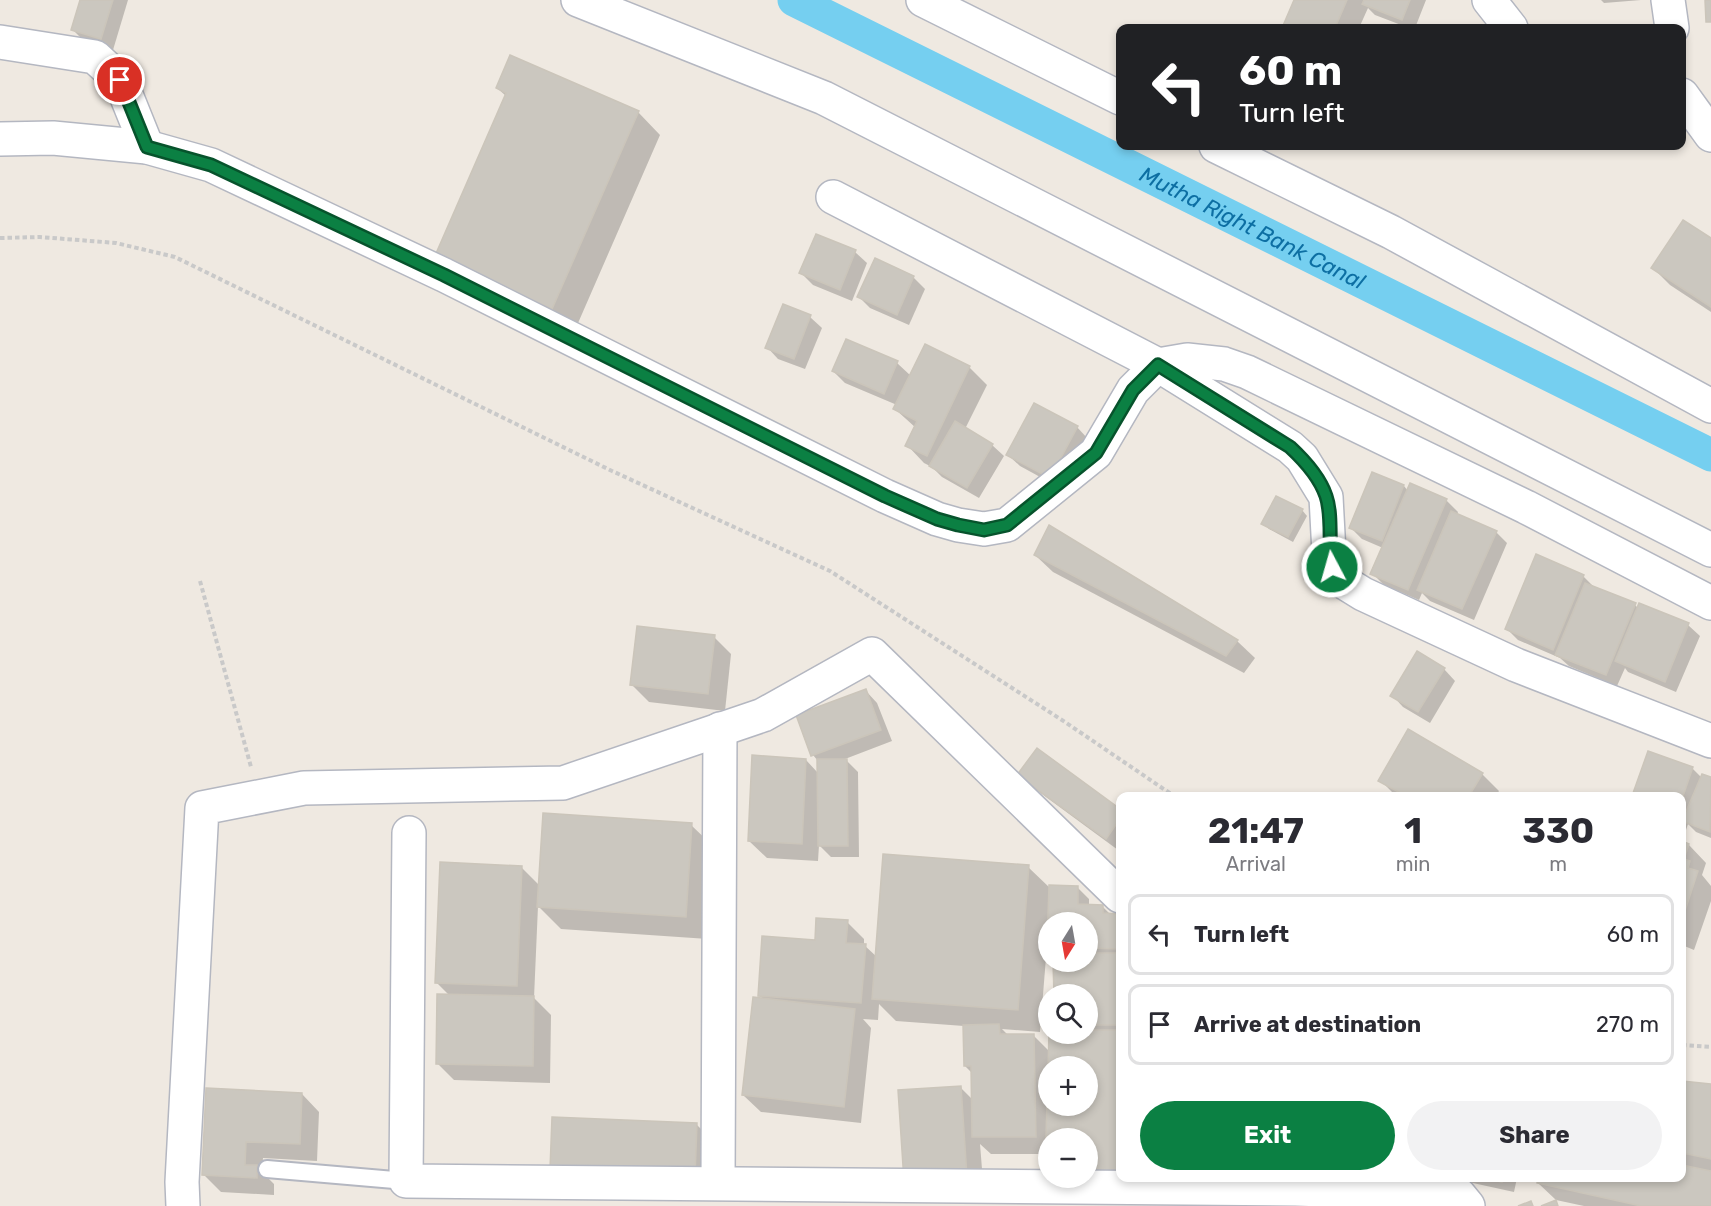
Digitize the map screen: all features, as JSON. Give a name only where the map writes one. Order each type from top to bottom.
[{"type":"street","points":[[578,0],[824,98],[1711,550]]},
{"type":"street","points":[[923,0],[1116,96]]},
{"type":"street","points":[[1489,0],[1508,24]]},
{"type":"street","points":[[1668,0],[1671,24]]},
{"type":"street","points":[[0,42],[95,57],[120,80],[147,147]]},
{"type":"street","points":[[1686,103],[1701,132]]},
{"type":"street","points":[[0,139],[52,138],[147,147],[211,165],[444,275],[885,496],[937,519],[958,525],[984,530],[1007,525],[1096,453],[1133,390],[1158,365],[1187,360],[1224,364],[1247,372],[1526,507],[1711,603]]},
{"type":"street","points":[[1224,150],[1391,232],[1711,406]]},
{"type":"street","points":[[833,197],[1158,365],[1290,447],[1302,458],[1326,497],[1329,553],[1332,567],[1342,581],[1363,594],[1516,665],[1711,741]]},
{"type":"street","points":[[183,1206],[182,1182],[202,808],[304,788],[563,783],[763,715],[872,654],[1116,892]]},
{"type":"street","points":[[718,1183],[720,729]]},
{"type":"street","points":[[409,833],[406,1180],[718,1183],[839,1195],[1149,1182],[1296,1188],[1404,1185],[1459,1195],[1468,1206]]},
{"type":"lane","points":[[267,1169],[406,1180]]},
{"type":"path","points":[[0,238],[40,237],[116,243],[175,257],[612,471],[830,571],[1065,722],[1168,792]]},
{"type":"path","points":[[200,581],[259,797]]},
{"type":"path","points":[[1686,1045],[1711,1047]]},
{"type":"building","points":[[80,0],[113,0],[101,39],[71,30]]},
{"type":"building","points":[[1294,0],[1347,0],[1337,24],[1284,24]]},
{"type":"building","points":[[1364,0],[1410,0],[1402,20],[1362,4]]},
{"type":"building","points":[[1705,0],[1711,0],[1711,22],[1706,22]]},
{"type":"building","points":[[510,55],[639,111],[552,309],[434,258],[506,93],[496,88]]},
{"type":"building","points":[[1683,220],[1711,238],[1711,307],[1651,268]]},
{"type":"building","points":[[816,234],[856,250],[840,290],[799,273]]},
{"type":"building","points":[[875,258],[914,276],[897,315],[857,297]]},
{"type":"building","points":[[783,304],[811,315],[794,359],[765,348]]},
{"type":"building","points":[[846,339],[898,361],[884,394],[832,371]]},
{"type":"building","points":[[925,344],[970,366],[927,456],[905,446],[917,421],[893,409]]},
{"type":"building","points":[[1034,403],[1078,426],[1050,478],[1006,455]]},
{"type":"building","points":[[955,421],[993,444],[967,488],[929,466]]},
{"type":"building","points":[[1372,472],[1404,485],[1382,541],[1349,528]]},
{"type":"building","points":[[1410,483],[1447,499],[1408,590],[1370,574]]},
{"type":"building","points":[[1276,496],[1303,509],[1288,537],[1261,524]]},
{"type":"building","points":[[1451,511],[1497,531],[1462,609],[1417,590]]},
{"type":"building","points":[[1049,525],[1238,640],[1226,656],[1034,555]]},
{"type":"building","points":[[1536,554],[1584,575],[1553,650],[1505,629]]},
{"type":"building","points":[[1585,583],[1636,603],[1606,675],[1555,655]]},
{"type":"building","points":[[1639,603],[1689,623],[1665,682],[1615,661]]},
{"type":"building","points":[[637,626],[715,635],[708,694],[630,685]]},
{"type":"building","points":[[1417,651],[1445,668],[1418,712],[1390,696]]},
{"type":"building","points":[[866,689],[881,730],[811,756],[796,715]]},
{"type":"building","points":[[1408,729],[1483,773],[1471,792],[1399,792],[1378,781]]},
{"type":"building","points":[[1037,748],[1116,806],[1116,825],[1106,839],[1017,775]]},
{"type":"building","points":[[1648,751],[1693,767],[1684,792],[1633,792]]},
{"type":"building","points":[[752,755],[806,759],[802,844],[748,841]]},
{"type":"building","points":[[817,759],[847,759],[848,846],[818,846]]},
{"type":"building","points":[[1702,774],[1711,777],[1710,832],[1686,823],[1686,812]]},
{"type":"building","points":[[543,813],[692,823],[686,917],[537,907]]},
{"type":"building","points":[[883,854],[1029,865],[1018,1010],[872,999]]},
{"type":"building","points":[[1686,860],[1690,861],[1688,868],[1698,871],[1686,908]]},
{"type":"building","points":[[440,862],[522,866],[517,986],[435,983]]},
{"type":"building","points":[[1049,885],[1078,886],[1078,904],[1103,905],[1103,913],[1116,914],[1116,949],[1098,948],[1098,912],[1048,912]]},
{"type":"building","points":[[816,918],[848,920],[846,943],[866,944],[861,1003],[758,996],[762,936],[815,940]]},
{"type":"building","points":[[1098,953],[1116,953],[1116,1025],[1098,1025],[1098,984],[1054,984],[1053,972],[1098,972]]},
{"type":"building","points":[[437,994],[534,996],[533,1066],[436,1064]]},
{"type":"building","points":[[753,997],[855,1009],[844,1107],[742,1095]]},
{"type":"building","points":[[999,1024],[1000,1034],[1034,1034],[1036,1137],[972,1137],[971,1066],[964,1066],[963,1025]]},
{"type":"building","points":[[1098,1030],[1116,1030],[1116,1173],[1098,1172],[1098,1128],[1046,1128],[1047,1116],[1098,1116],[1098,1056],[1048,1056],[1049,1044],[1098,1044]]},
{"type":"building","points":[[1686,1081],[1711,1084],[1711,1159],[1686,1154]]},
{"type":"building","points":[[961,1086],[967,1177],[904,1181],[898,1090]]},
{"type":"building","points":[[206,1088],[302,1093],[300,1144],[246,1142],[245,1165],[257,1165],[257,1178],[202,1175]]},
{"type":"building","points":[[552,1117],[697,1123],[695,1176],[550,1170]]},
{"type":"building","points":[[1686,1166],[1711,1171],[1711,1206],[1641,1206],[1537,1183],[1686,1182]]},
{"type":"building","points":[[1556,1200],[1558,1206],[1541,1206]]},
{"type":"building","points":[[1531,1201],[1533,1206],[1518,1206]]},
{"type":"waterway","name":"Mutha Right Bank Canal","points":[[794,0],[1711,455]]},
{"type":"route","points":[[120,80],[147,147],[211,165],[444,275],[885,496],[937,519],[958,525],[984,530],[1007,525],[1096,453],[1133,390],[1158,365],[1290,447],[1302,458],[1326,497],[1332,567]]}]
